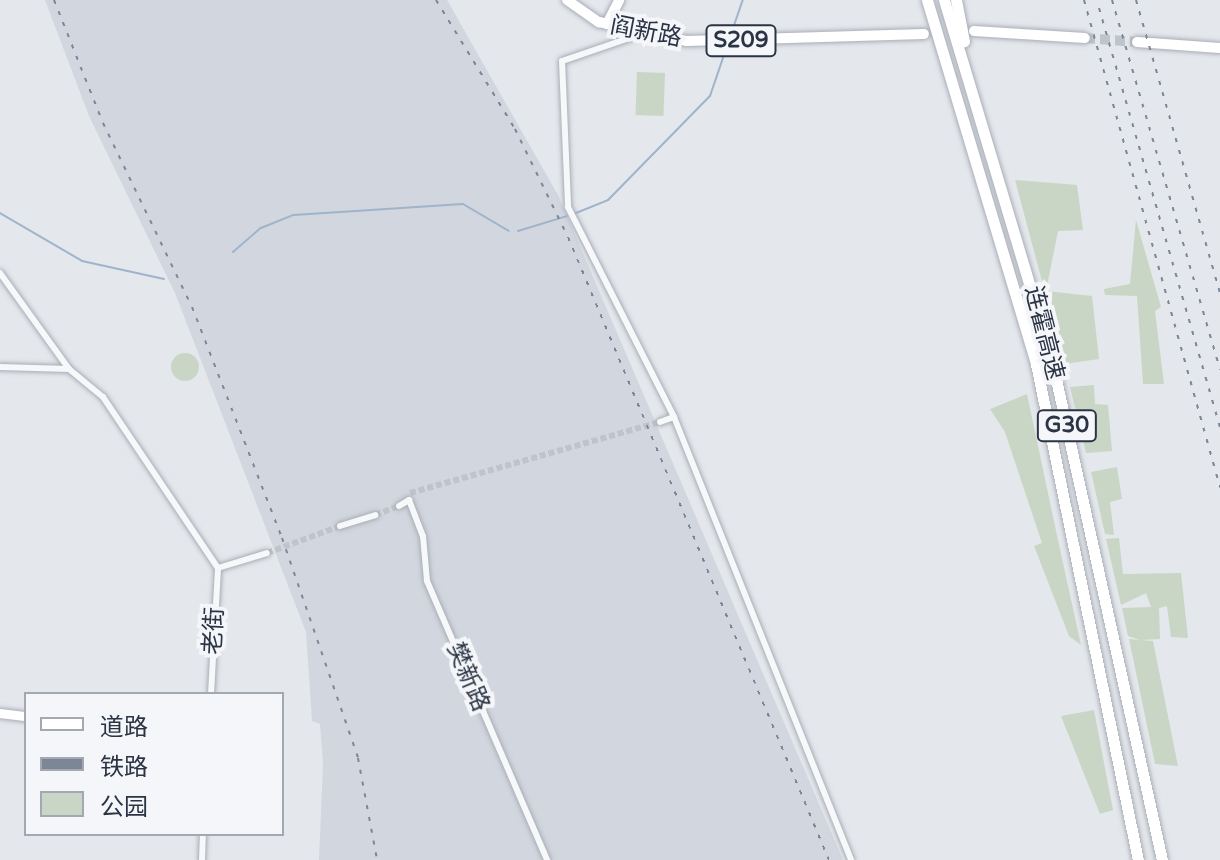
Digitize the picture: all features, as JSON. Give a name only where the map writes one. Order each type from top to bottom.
[{"type":"highway","name":"连霍高速","points":[[927,0],[1036,364],[1138,860]]},
{"type":"highway","name":"连霍高速","points":[[944,0],[976,96],[1052,361],[1162,860]]},
{"type":"highway","points":[[956,0],[976,96]]},
{"type":"main road","name":"阎新路","points":[[567,0],[607,24],[687,41],[924,34]]},
{"type":"main road","points":[[607,24],[619,0]]},
{"type":"main road","points":[[974,31],[1085,38]]},
{"type":"main road","points":[[1137,42],[1220,48]]},
{"type":"street","points":[[644,32],[562,61],[568,207],[674,417],[851,860]]},
{"type":"street","points":[[0,273],[69,369],[103,397],[218,568],[267,553]]},
{"type":"street","points":[[0,367],[69,369]]},
{"type":"street","points":[[660,422],[674,417]]},
{"type":"street","name":"樊新路","points":[[399,506],[410,497],[423,536],[427,581],[547,860]]},
{"type":"street","points":[[340,526],[375,515]]},
{"type":"street","name":"老街","points":[[211,692],[218,568]]},
{"type":"street","points":[[0,713],[24,716]]},
{"type":"street","points":[[202,860],[203,836]]},
{"type":"shaded area","points":[[45,0],[447,0],[558,195],[843,860],[319,860],[323,764],[320,724],[312,721],[306,632],[175,293],[89,116]]},
{"type":"green space","points":[[637,72],[665,73],[663,116],[635,115]]},
{"type":"green space","points":[[1015,180],[1077,185],[1083,230],[1058,231],[1046,291],[1092,296],[1099,359],[1064,364]]},
{"type":"green space","points":[[1136,220],[1161,307],[1155,311],[1164,384],[1143,384],[1137,296],[1105,295],[1104,289],[1130,284]]},
{"type":"green space","points":[[185,353],[195,357],[199,367],[195,377],[185,381],[175,377],[171,367],[175,357]]},
{"type":"green space","points":[[1094,385],[1095,404],[1108,405],[1112,451],[1086,453],[1070,387]]},
{"type":"green space","points":[[1027,394],[1081,645],[1069,636],[1034,546],[1042,543],[1005,432],[990,409]]},
{"type":"green space","points":[[1117,467],[1122,499],[1110,502],[1114,535],[1105,534],[1091,472]]},
{"type":"green space","points":[[1119,538],[1123,574],[1181,573],[1188,638],[1171,637],[1167,606],[1159,608],[1160,639],[1141,640],[1153,641],[1178,766],[1155,764],[1129,639],[1140,640],[1128,636],[1122,608],[1151,607],[1146,593],[1121,605],[1106,539]]},
{"type":"green space","points":[[1094,710],[1113,810],[1100,814],[1061,716]]},
{"type":"waterway","points":[[731,34],[743,0]]},
{"type":"waterway","points":[[576,213],[608,200],[710,96],[727,46]]},
{"type":"waterway","points":[[233,252],[261,228],[294,215],[463,204],[509,231]]},
{"type":"waterway","points":[[0,213],[82,261],[164,279]]},
{"type":"waterway","points":[[518,231],[567,216]]},
{"type":"tunnel","points":[[1085,38],[1137,42]]},
{"type":"tunnel","points":[[410,493],[660,422]]},
{"type":"tunnel","points":[[375,515],[399,506]]},
{"type":"tunnel","points":[[267,553],[340,526]]},
{"type":"railway","points":[[54,0],[103,123],[192,307],[282,538],[358,758],[377,860]]},
{"type":"railway","points":[[436,0],[515,129],[568,237],[829,860]]},
{"type":"railway","points":[[1084,0],[1220,487]]},
{"type":"railway","points":[[1112,0],[1220,370]]},
{"type":"railway","points":[[1136,0],[1220,292]]},
{"type":"railway","points":[[1099,8],[1220,427]]}]
